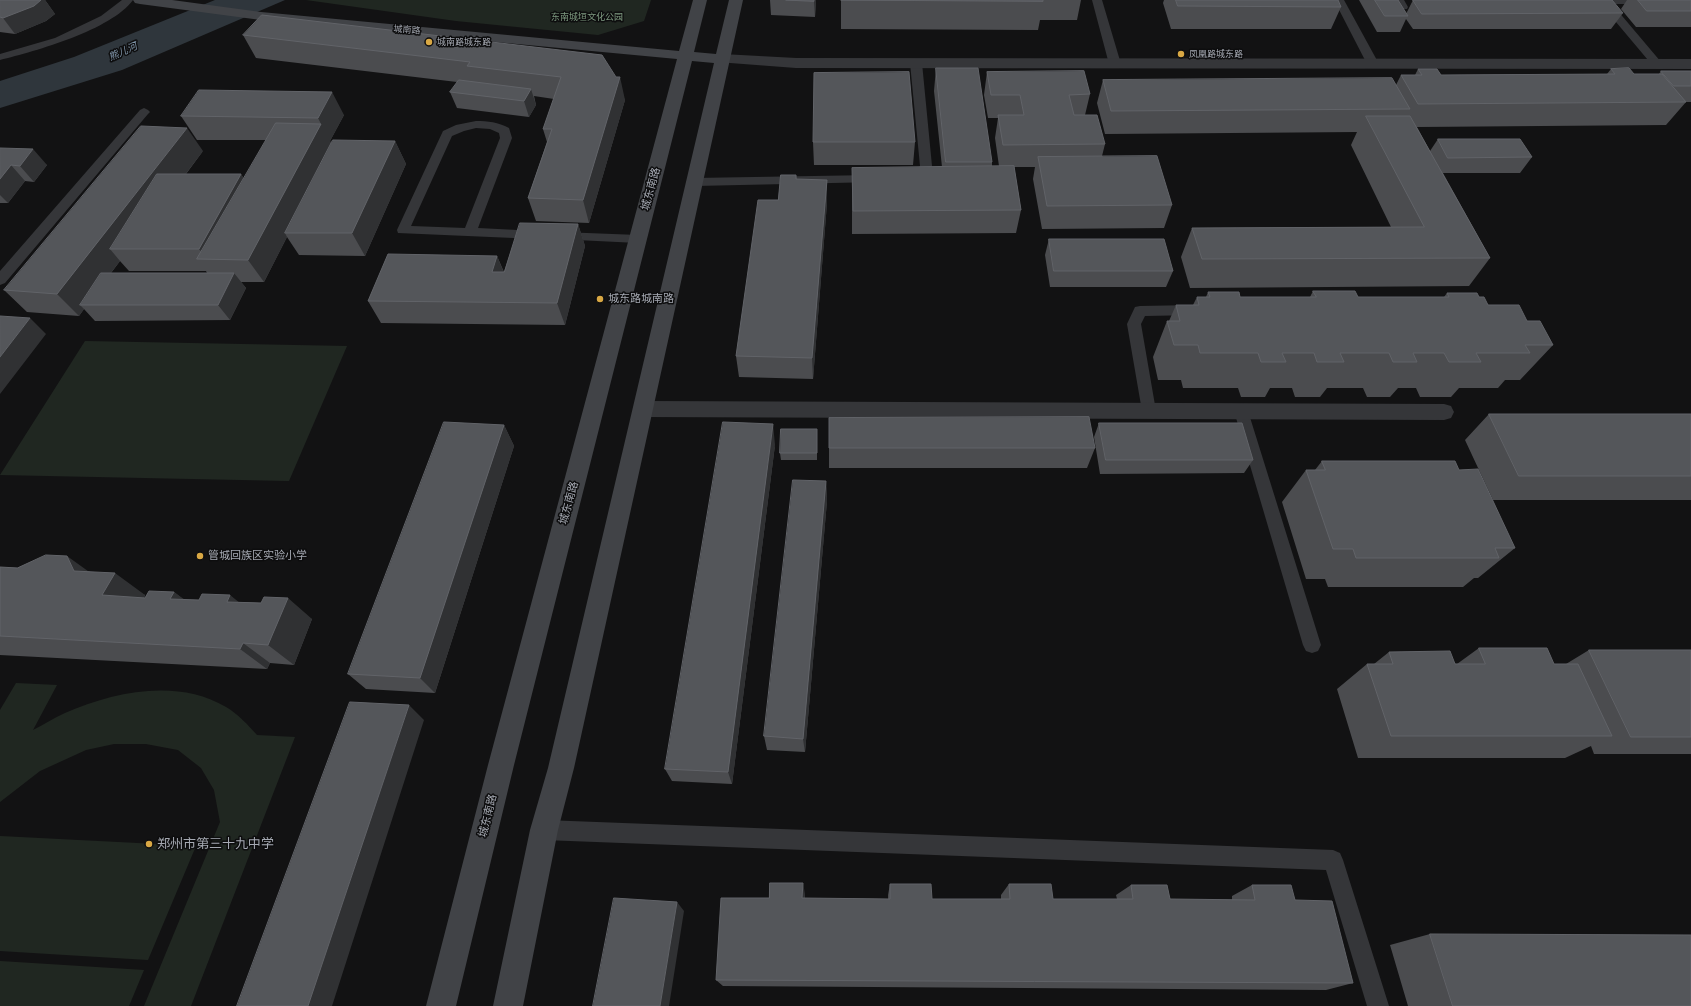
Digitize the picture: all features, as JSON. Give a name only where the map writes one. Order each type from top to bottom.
[{"type":"main road","name":"城南路","points":[[142,0],[261,16],[722,59]]},
{"type":"main road","name":"城东南路","points":[[441,1006],[501,765],[700,0]]},
{"type":"main road","points":[[508,1006],[544,830],[561,768],[736,0]]},
{"type":"street","points":[[722,59],[796,63],[1691,64]]},
{"type":"street","points":[[643,409],[1444,412]]},
{"type":"lane","points":[[0,57],[59,40],[105,18],[128,0]]},
{"type":"lane","points":[[1097,0],[1114,64]]},
{"type":"lane","points":[[1339,0],[1373,64]]},
{"type":"lane","points":[[1604,0],[1691,1]]},
{"type":"lane","points":[[1604,0],[1656,64]]},
{"type":"lane","points":[[898,178],[921,173],[926,166],[916,63]]},
{"type":"lane","points":[[0,280],[144,112]]},
{"type":"lane","points":[[470,232],[506,138],[505,131],[499,127],[472,125],[457,128],[447,134],[403,230],[638,238]]},
{"type":"lane","points":[[695,182],[883,178]]},
{"type":"lane","points":[[1149,411],[1134,324],[1140,311],[1210,310]]},
{"type":"lane","points":[[1241,412],[1312,645]]},
{"type":"lane","points":[[544,830],[1334,860],[1378,1006]]},
{"type":"green space","name":"东南城垣文化公园","points":[[306,0],[651,0],[644,21],[598,35],[456,21]]},
{"type":"green space","points":[[85,341],[347,346],[289,481],[0,475]]},
{"type":"green space","points":[[16,683],[57,685],[33,730],[65,713],[104,699],[145,691],[166,691],[187,693],[207,698],[226,707],[239,716],[257,735],[295,737],[191,1006],[144,1006],[220,822],[214,790],[201,768],[178,750],[146,744],[114,744],[86,750],[40,771],[0,802],[0,710]]},
{"type":"green space","points":[[0,836],[196,846],[148,960],[0,951]]},
{"type":"green space","points":[[0,961],[144,970],[129,1006],[0,1006]]},
{"type":"water","name":"熊儿河","points":[[215,0],[285,0],[122,70],[0,108],[0,81],[74,57]]},
{"type":"building","points":[[0,0],[41,0],[34,6],[3,18],[0,17]]},
{"type":"building","points":[[786,0],[814,0],[814,1]]},
{"type":"building","points":[[841,0],[1043,0],[1043,1]]},
{"type":"building","points":[[1176,0],[1338,0],[1341,7],[1178,6]]},
{"type":"building","points":[[1375,0],[1398,0],[1408,16],[1385,16]]},
{"type":"building","points":[[1413,0],[1612,0],[1623,13],[1422,14]]},
{"type":"building","points":[[1638,0],[1691,0],[1691,11],[1647,11]]},
{"type":"building","points":[[262,15],[602,55],[616,77],[620,77],[583,200],[528,198],[552,129],[543,129],[561,77],[467,66],[470,62],[243,35]]},
{"type":"building","points":[[936,68],[978,68],[992,162],[946,162]]},
{"type":"building","points":[[1629,68],[1634,74],[1662,74],[1686,102],[1418,104],[1401,75],[1422,75],[1418,69],[1437,69],[1441,75],[1615,74],[1611,69]]},
{"type":"building","points":[[1084,71],[1090,94],[1069,95],[1074,115],[1097,115],[1105,144],[1003,145],[998,115],[1024,115],[1020,95],[991,95],[987,72]]},
{"type":"building","points":[[1661,71],[1691,71],[1691,86],[1674,86]]},
{"type":"building","points":[[909,72],[915,142],[813,142],[814,73]]},
{"type":"building","points":[[1392,78],[1410,109],[1111,111],[1103,80]]},
{"type":"building","points":[[459,80],[531,89],[524,101],[450,92]]},
{"type":"building","points":[[199,90],[332,92],[318,118],[181,116]]},
{"type":"building","points":[[1366,116],[1410,116],[1490,258],[1202,259],[1192,228],[1424,227]]},
{"type":"building","points":[[276,123],[321,124],[248,260],[197,259]]},
{"type":"building","points":[[141,126],[187,128],[57,294],[4,290]]},
{"type":"building","points":[[1438,139],[1520,139],[1532,157],[1448,158]]},
{"type":"building","points":[[333,140],[395,141],[352,233],[285,233]]},
{"type":"building","points":[[0,148],[33,149],[20,166],[11,165],[0,179]]},
{"type":"building","points":[[1157,156],[1172,205],[1047,206],[1038,157]]},
{"type":"building","points":[[1014,166],[1021,210],[853,211],[852,168]]},
{"type":"building","points":[[157,174],[241,174],[199,249],[110,249]]},
{"type":"building","points":[[781,175],[796,175],[796,179],[827,180],[812,358],[736,356],[758,200],[778,200]]},
{"type":"building","points":[[520,223],[578,224],[557,303],[368,301],[388,254],[497,256],[492,272],[504,272]]},
{"type":"building","points":[[1049,239],[1164,239],[1173,271],[1054,271]]},
{"type":"building","points":[[101,273],[234,273],[218,305],[80,305]]},
{"type":"building","points":[[1313,291],[1355,291],[1358,297],[1449,297],[1447,293],[1477,293],[1479,297],[1484,297],[1488,305],[1519,305],[1527,321],[1540,321],[1553,345],[1525,345],[1530,353],[1476,353],[1481,362],[1449,362],[1444,353],[1413,353],[1417,362],[1393,362],[1389,353],[1340,353],[1344,362],[1317,362],[1314,353],[1282,353],[1286,362],[1261,362],[1258,353],[1200,353],[1198,345],[1174,345],[1167,321],[1180,321],[1176,305],[1199,305],[1197,297],[1210,297],[1208,292],[1239,292],[1240,297],[1316,297]]},
{"type":"building","points":[[0,316],[30,318],[0,357]]},
{"type":"building","points":[[1489,414],[1691,414],[1691,476],[1519,476]]},
{"type":"building","points":[[1089,417],[1095,448],[829,448],[829,418]]},
{"type":"building","points":[[444,422],[504,425],[420,678],[348,674]]},
{"type":"building","points":[[723,422],[773,424],[728,772],[665,769]]},
{"type":"building","points":[[1099,423],[1242,423],[1253,460],[1106,460]]},
{"type":"building","points":[[781,429],[817,429],[817,453],[780,453]]},
{"type":"building","points":[[1322,461],[1455,461],[1459,470],[1478,469],[1515,548],[1495,548],[1499,558],[1356,558],[1353,549],[1333,549],[1306,470],[1325,470]]},
{"type":"building","points":[[793,480],[826,481],[803,739],[764,736]]},
{"type":"building","points":[[46,555],[67,556],[74,571],[115,573],[102,595],[145,598],[149,591],[174,592],[170,599],[199,600],[202,594],[230,595],[227,602],[261,603],[264,597],[288,598],[268,645],[243,643],[240,649],[0,636],[0,567],[17,568]]},
{"type":"building","points":[[1479,648],[1547,648],[1554,664],[1578,664],[1612,736],[1391,736],[1367,664],[1393,664],[1389,652],[1450,651],[1455,664],[1485,664]]},
{"type":"building","points":[[1589,650],[1691,650],[1691,737],[1631,737]]},
{"type":"building","points":[[350,702],[409,705],[308,1006],[237,1006]]},
{"type":"building","points":[[770,883],[803,883],[802,898],[890,899],[890,884],[931,884],[932,899],[1010,899],[1009,884],[1051,884],[1053,899],[1133,899],[1131,885],[1167,885],[1170,899],[1255,900],[1252,885],[1291,885],[1295,900],[1332,901],[1353,983],[716,980],[721,898],[769,898]]},
{"type":"building","points":[[614,898],[677,902],[660,1006],[593,1006]]},
{"type":"building","points":[[1430,934],[1691,935],[1691,1006],[1453,1006]]},
{"type":"place","name":"城南路城东路","points":[[429,42]]},
{"type":"place","name":"凤凰路城东路","points":[[1181,54]]},
{"type":"place","name":"城东路城南路","points":[[600,299]]},
{"type":"place","name":"管城回族区实验小学","points":[[200,556]]},
{"type":"place","name":"郑州市第三十九中学","points":[[149,844]]}]
